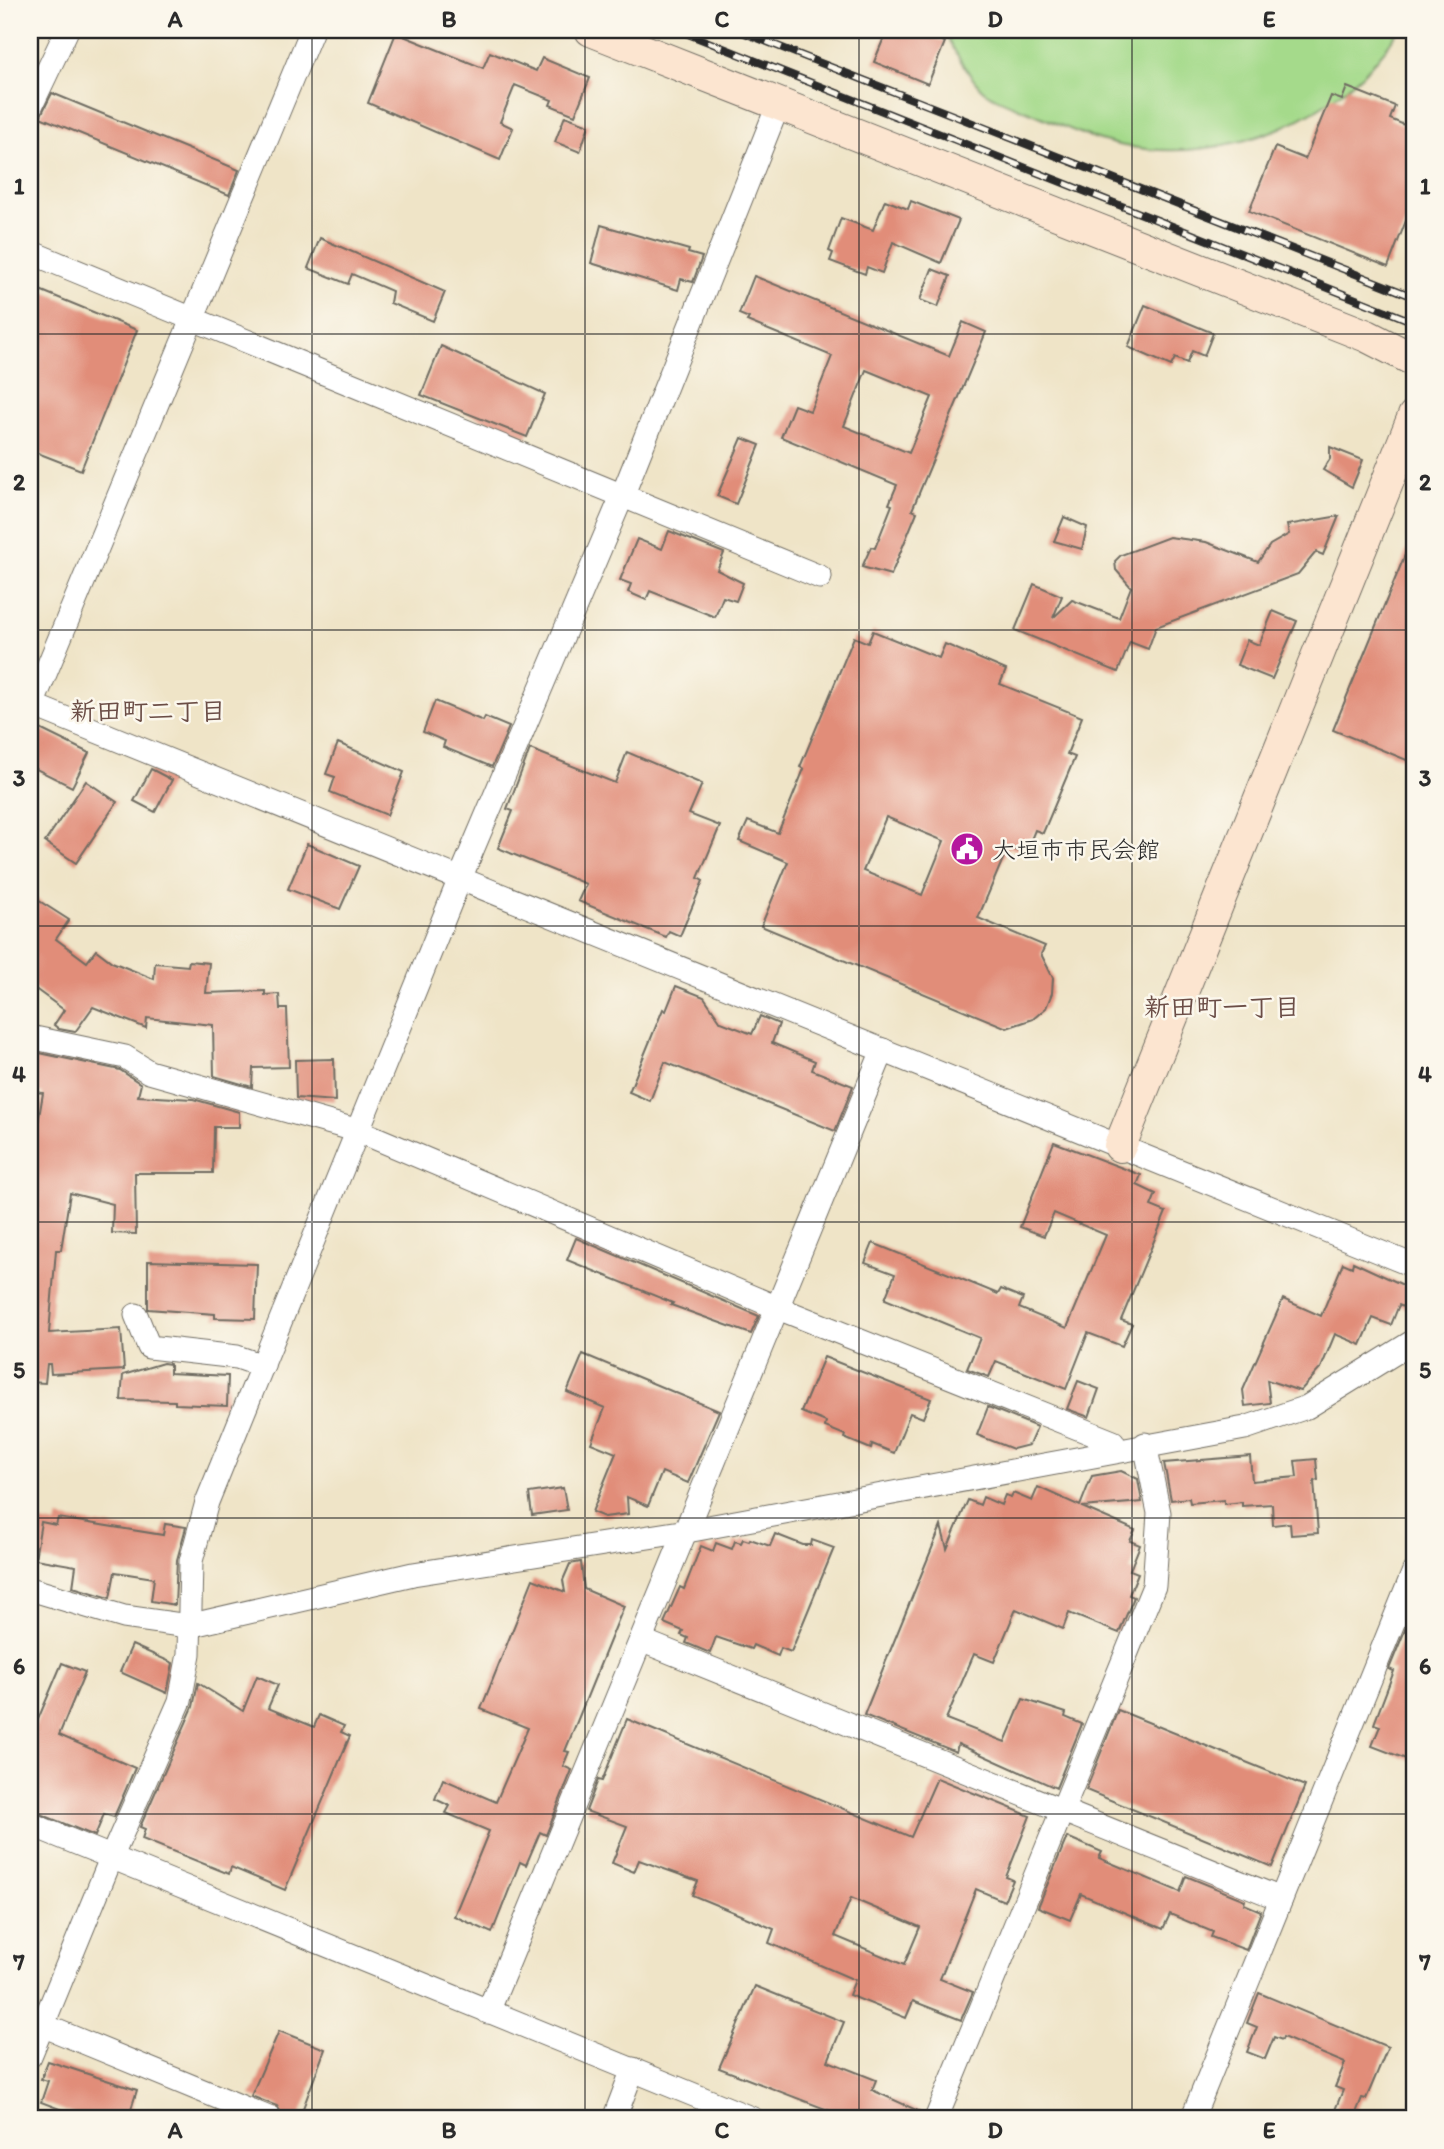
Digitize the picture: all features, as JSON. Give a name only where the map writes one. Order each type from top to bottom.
[{"type":"street","points":[[30,108],[67,30]]},
{"type":"street","points":[[312,30],[31,707],[1414,1266]]},
{"type":"street","points":[[591,30],[1367,336],[1414,360]]},
{"type":"street","points":[[30,2056],[36,2022],[180,1701],[189,1654],[191,1561],[207,1502],[458,881],[623,494],[779,103]]},
{"type":"street","points":[[30,252],[820,577]]},
{"type":"street","points":[[1120,1146],[1414,416]]},
{"type":"street","points":[[30,1037],[125,1057],[149,1072],[359,1131],[778,1308],[1112,1442],[1116,1450]]},
{"type":"street","points":[[488,2012],[643,1642],[883,1050]]},
{"type":"street","points":[[136,1315],[149,1347],[237,1357],[263,1366]]},
{"type":"street","points":[[30,1589],[124,1617],[188,1626],[413,1574],[687,1531],[1145,1444],[1245,1428],[1307,1407],[1414,1341]]},
{"type":"street","points":[[936,2119],[1064,1812],[1122,1659],[1154,1586],[1159,1513],[1145,1444]]},
{"type":"street","points":[[1192,2119],[1414,1571]]},
{"type":"street","points":[[643,1642],[1280,1899]]},
{"type":"street","points":[[30,1824],[753,2119]]},
{"type":"street","points":[[36,2022],[271,2119]]},
{"type":"street","points":[[614,2119],[633,2070]]},
{"type":"green space","points":[[944,30],[1399,30],[1375,61],[1347,88],[1314,111],[1279,128],[1242,141],[1203,148],[1163,150],[1124,146],[1102,140],[991,96],[969,73]]},
{"type":"building","points":[[887,30],[915,30],[945,42],[928,84],[874,62]]},
{"type":"building","points":[[396,33],[483,68],[490,52],[536,71],[542,58],[590,78],[575,115],[550,105],[552,100],[515,85],[500,122],[513,128],[500,160],[368,103]]},
{"type":"building","points":[[1347,87],[1395,106],[1390,119],[1414,129],[1414,200],[1388,267],[1249,211],[1275,147],[1305,159],[1331,96],[1342,100]]},
{"type":"building","points":[[52,93],[239,170],[229,195],[40,117]]},
{"type":"building","points":[[565,116],[589,125],[580,152],[555,142]]},
{"type":"building","points":[[885,200],[908,209],[911,201],[959,220],[941,263],[893,242],[882,273],[867,267],[865,274],[830,261],[833,253],[829,251],[841,218],[873,230]]},
{"type":"building","points":[[601,225],[689,250],[688,253],[702,257],[693,282],[681,279],[678,290],[591,263]]},
{"type":"building","points":[[320,238],[445,292],[433,321],[390,303],[392,291],[352,274],[348,284],[308,268]]},
{"type":"building","points":[[932,269],[950,276],[938,307],[920,300]]},
{"type":"building","points":[[754,276],[949,356],[963,322],[986,332],[912,510],[917,512],[891,575],[862,567],[871,547],[875,548],[897,485],[781,437],[794,405],[810,411],[832,356],[747,321],[749,318],[739,314]],"holes":[[[866,370],[932,397],[909,453],[844,426]]]},
{"type":"building","points":[[30,286],[137,330],[81,470],[30,450]]},
{"type":"building","points":[[1145,305],[1213,333],[1204,356],[1192,351],[1187,363],[1175,358],[1171,366],[1128,347]]},
{"type":"building","points":[[441,346],[545,394],[527,437],[421,395]]},
{"type":"building","points":[[742,438],[760,445],[736,504],[717,496]]},
{"type":"building","points":[[1330,447],[1363,460],[1352,487],[1323,470],[1330,459]]},
{"type":"building","points":[[1339,516],[1323,555],[1316,552],[1298,574],[1156,627],[1148,649],[1130,642],[1118,672],[1015,630],[1034,584],[1062,596],[1053,618],[1072,600],[1119,618],[1131,587],[1116,570],[1115,561],[1121,555],[1169,537],[1206,542],[1258,562],[1270,545],[1289,534],[1287,525]]},
{"type":"building","points":[[1064,517],[1087,527],[1082,549],[1054,541]]},
{"type":"building","points":[[669,531],[724,553],[717,570],[743,583],[736,601],[723,597],[715,617],[650,591],[646,600],[628,592],[631,584],[620,580],[637,539],[662,549]]},
{"type":"building","points":[[1414,533],[1414,763],[1333,730]]},
{"type":"building","points":[[1273,611],[1297,621],[1272,679],[1237,665],[1247,640],[1259,645]]},
{"type":"building","points":[[873,631],[939,658],[945,644],[1006,670],[1000,684],[1082,717],[1067,754],[1075,757],[1043,833],[1035,830],[1025,854],[1008,847],[978,918],[1045,946],[1041,954],[1053,978],[1052,993],[1046,1008],[1033,1019],[1007,1028],[761,926],[788,862],[739,841],[748,821],[778,833],[804,769],[800,767],[854,637],[868,643]],"holes":[[[886,817],[944,841],[922,895],[863,871]]]},
{"type":"building","points":[[435,701],[483,721],[485,717],[509,727],[492,767],[443,747],[445,741],[423,732]]},
{"type":"building","points":[[40,729],[89,753],[72,787],[30,766],[30,749]]},
{"type":"building","points":[[338,743],[404,772],[387,815],[330,792],[335,777],[326,774]]},
{"type":"building","points":[[530,749],[615,783],[627,752],[702,784],[689,814],[720,826],[698,878],[703,881],[680,936],[669,931],[666,937],[578,901],[586,884],[498,848],[513,811],[507,809]]},
{"type":"building","points":[[151,769],[172,780],[155,812],[134,801]]},
{"type":"building","points":[[86,781],[117,802],[76,863],[45,842]]},
{"type":"building","points":[[307,844],[359,866],[340,909],[288,889]]},
{"type":"building","points":[[30,895],[69,920],[56,939],[87,962],[96,950],[112,962],[154,979],[155,963],[188,966],[189,961],[209,963],[206,993],[265,991],[265,995],[279,994],[280,1009],[287,1009],[289,1067],[253,1068],[252,1087],[214,1076],[213,1025],[147,1018],[146,1028],[93,1007],[75,1032],[59,1029],[54,1025],[64,1010],[30,985]]},
{"type":"building","points":[[676,986],[704,997],[721,1022],[752,1034],[760,1016],[779,1024],[772,1043],[815,1061],[812,1070],[853,1086],[835,1131],[665,1062],[650,1101],[629,1092],[663,1009],[666,1011]]},
{"type":"building","points":[[30,1051],[120,1070],[141,1084],[138,1096],[193,1099],[239,1112],[239,1127],[214,1127],[213,1173],[135,1173],[136,1234],[112,1233],[113,1204],[70,1193],[61,1250],[56,1250],[49,1333],[121,1329],[124,1370],[51,1374],[50,1364],[47,1364],[45,1383],[30,1382],[30,1268],[38,1209],[30,1207],[30,1153],[33,1153],[43,1093],[30,1091]]},
{"type":"building","points":[[334,1059],[335,1101],[296,1098],[295,1060]]},
{"type":"building","points":[[1054,1142],[1141,1175],[1137,1185],[1156,1194],[1151,1206],[1166,1212],[1121,1320],[1132,1324],[1122,1346],[1088,1333],[1066,1389],[996,1361],[989,1377],[967,1369],[980,1338],[885,1299],[895,1274],[865,1263],[873,1243],[998,1294],[1001,1289],[1023,1298],[1019,1308],[1067,1328],[1106,1235],[1054,1213],[1044,1236],[1020,1227]]},
{"type":"building","points":[[576,1238],[759,1316],[751,1334],[671,1305],[673,1303],[567,1260]]},
{"type":"building","points":[[148,1261],[257,1264],[255,1319],[215,1318],[215,1314],[148,1309]]},
{"type":"building","points":[[1353,1262],[1414,1290],[1414,1312],[1399,1305],[1391,1325],[1373,1318],[1361,1345],[1335,1334],[1321,1368],[1300,1391],[1267,1380],[1270,1403],[1245,1406],[1243,1390],[1283,1299],[1321,1316],[1343,1263],[1352,1267]]},
{"type":"building","points":[[583,1354],[719,1411],[688,1483],[662,1472],[648,1506],[627,1497],[628,1514],[604,1517],[592,1512],[616,1453],[591,1443],[605,1408],[567,1392]]},
{"type":"building","points":[[824,1357],[931,1399],[923,1418],[910,1413],[894,1453],[872,1444],[871,1449],[844,1438],[845,1435],[825,1427],[826,1422],[801,1412]]},
{"type":"building","points":[[163,1363],[170,1364],[170,1373],[228,1376],[227,1406],[121,1400],[123,1375]]},
{"type":"building","points":[[1078,1381],[1099,1389],[1089,1417],[1067,1409]]},
{"type":"building","points":[[988,1407],[1037,1427],[1029,1445],[1013,1449],[977,1435]]},
{"type":"building","points":[[1250,1456],[1252,1481],[1297,1477],[1295,1461],[1316,1459],[1318,1480],[1314,1481],[1318,1533],[1291,1535],[1290,1523],[1273,1525],[1272,1504],[1242,1506],[1242,1502],[1224,1504],[1224,1500],[1190,1503],[1189,1498],[1171,1500],[1164,1463]]},
{"type":"building","points":[[1121,1471],[1138,1479],[1142,1502],[1082,1507],[1135,1530],[1130,1541],[1140,1545],[1130,1570],[1138,1573],[1129,1595],[1134,1597],[1119,1633],[1069,1613],[1063,1629],[1016,1609],[994,1662],[974,1654],[946,1719],[1005,1742],[1023,1699],[1066,1713],[1065,1717],[1082,1724],[1056,1788],[958,1744],[956,1752],[864,1715],[941,1526],[947,1549],[968,1500],[980,1505],[983,1497],[1001,1505],[1005,1495],[1011,1497],[1013,1493],[1032,1501],[1038,1487],[1080,1506],[1092,1476]]},
{"type":"building","points":[[563,1488],[567,1510],[532,1515],[529,1493]]},
{"type":"building","points":[[58,1518],[163,1535],[165,1524],[186,1527],[177,1560],[175,1605],[151,1601],[154,1578],[115,1572],[110,1598],[73,1587],[76,1566],[35,1559],[41,1522],[56,1525]]},
{"type":"building","points":[[775,1534],[803,1545],[811,1545],[812,1540],[834,1548],[791,1652],[781,1648],[778,1656],[753,1645],[751,1649],[716,1637],[710,1653],[686,1643],[688,1638],[681,1635],[683,1631],[664,1623],[680,1587],[684,1589],[701,1546],[713,1551],[716,1543],[732,1549],[735,1541],[741,1543],[743,1539],[750,1539],[770,1546]]},
{"type":"building","points":[[581,1562],[584,1589],[624,1606],[565,1751],[569,1752],[563,1766],[572,1770],[546,1835],[540,1832],[526,1865],[520,1862],[492,1933],[454,1916],[489,1831],[446,1813],[450,1806],[435,1799],[443,1779],[496,1802],[528,1728],[481,1709],[533,1579],[565,1592],[563,1580],[570,1564]]},
{"type":"building","points":[[1414,1608],[1414,1762],[1372,1746],[1380,1726],[1374,1724],[1394,1671],[1389,1669]]},
{"type":"building","points":[[132,1645],[173,1663],[167,1693],[120,1672]]},
{"type":"building","points":[[62,1663],[85,1672],[59,1735],[135,1768],[114,1817],[104,1814],[95,1836],[30,1810],[30,1738]]},
{"type":"building","points":[[257,1676],[278,1685],[268,1708],[314,1727],[319,1715],[344,1726],[341,1732],[350,1736],[285,1890],[231,1867],[229,1874],[142,1839],[145,1829],[140,1827],[193,1707],[198,1683],[243,1711]]},
{"type":"building","points":[[1118,1710],[1305,1786],[1272,1867],[1086,1790]]},
{"type":"building","points":[[627,1719],[911,1837],[937,1778],[1030,1816],[1006,1877],[1013,1880],[1004,1901],[976,1889],[940,1979],[973,1992],[961,2020],[913,2001],[906,2018],[849,1995],[855,1980],[769,1943],[774,1929],[692,1895],[698,1881],[639,1860],[634,1872],[612,1863],[627,1826],[586,1811],[598,1780],[602,1781]],"holes":[[[851,1898],[920,1927],[904,1965],[835,1936]]]},
{"type":"building","points":[[1067,1837],[1102,1852],[1099,1858],[1180,1892],[1186,1876],[1245,1900],[1244,1904],[1261,1911],[1246,1950],[1211,1937],[1213,1932],[1170,1914],[1163,1929],[1081,1894],[1070,1920],[1038,1907]]},
{"type":"building","points":[[755,1986],[844,2022],[828,2061],[876,2080],[872,2090],[923,2113],[922,2119],[839,2119],[841,2115],[719,2068]]},
{"type":"building","points":[[1259,1993],[1388,2047],[1366,2099],[1362,2098],[1354,2118],[1335,2110],[1343,2090],[1335,2087],[1345,2063],[1283,2037],[1282,2040],[1274,2037],[1265,2059],[1247,2052],[1257,2027],[1247,2023]]},
{"type":"building","points":[[279,2031],[325,2049],[299,2119],[285,2119],[277,2106],[251,2096]]},
{"type":"building","points":[[48,2061],[137,2090],[128,2119],[86,2119],[41,2102],[48,2081],[41,2079]]},
{"type":"railway","points":[[678,30],[1414,322]]},
{"type":"railway","points":[[737,30],[1414,297]]},
{"type":"place","name":"大垣市市民会館","points":[[967,849]]},
{"type":"district","name":"新田町二丁目","points":[[148,711]]},
{"type":"district","name":"新田町一丁目","points":[[1222,1007]]}]
